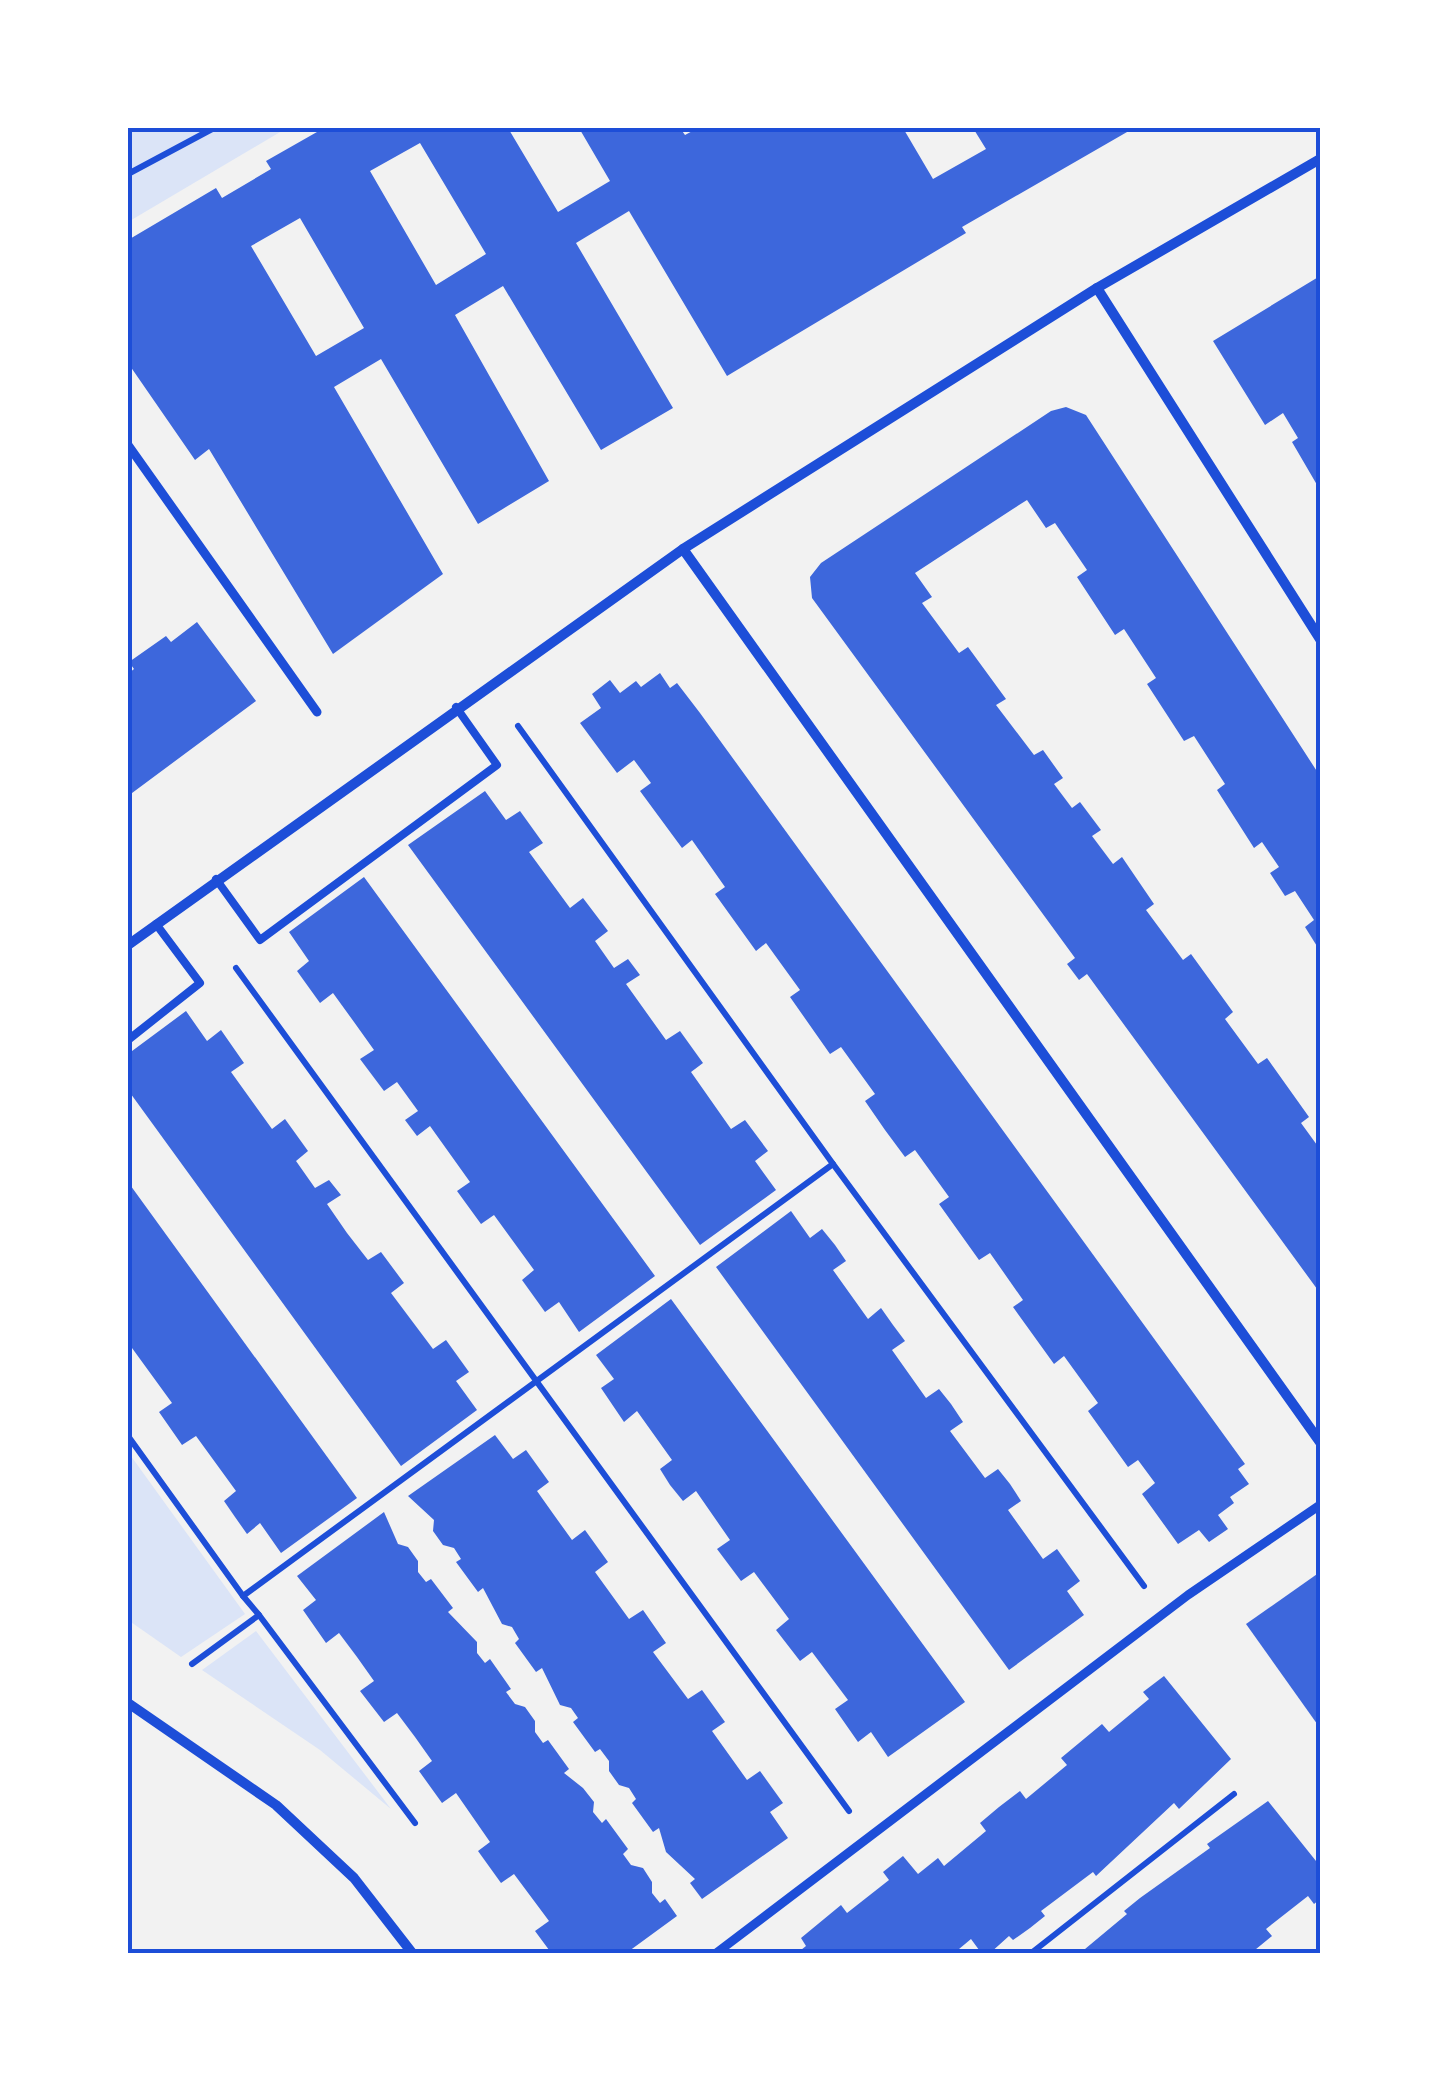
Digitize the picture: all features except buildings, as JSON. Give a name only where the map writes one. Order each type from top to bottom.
[{"type":"street","points":[[128,945],[456,706],[683,549],[1096,288],[1320,159]]},
{"type":"street","points":[[1096,288],[1320,639]]},
{"type":"street","points":[[128,445],[316,712]]},
{"type":"street","points":[[683,549],[1320,1442]]},
{"type":"street","points":[[715,1954],[1164,1613],[1320,1505]]},
{"type":"street","points":[[128,1703],[276,1805],[354,1878],[413,1954]]},
{"type":"lane","points":[[216,879],[260,940],[497,765],[456,706]]},
{"type":"lane","points":[[128,1040],[200,983],[156,924]]},
{"type":"path","points":[[128,174],[214,128]]},
{"type":"path","points":[[518,726],[833,1164],[1164,1613]]},
{"type":"path","points":[[234,964],[838,1796]]},
{"type":"path","points":[[243,1596],[833,1164]]},
{"type":"path","points":[[128,1436],[415,1823]]},
{"type":"path","points":[[192,1664],[259,1615]]},
{"type":"path","points":[[1030,1954],[1234,1794]]},
{"type":"shaded area","points":[[128,128],[287,128],[128,222]]},
{"type":"shaded area","points":[[128,1452],[245,1614],[181,1657],[128,1620]]},
{"type":"shaded area","points":[[256,1631],[391,1809],[320,1750],[202,1670]]}]
